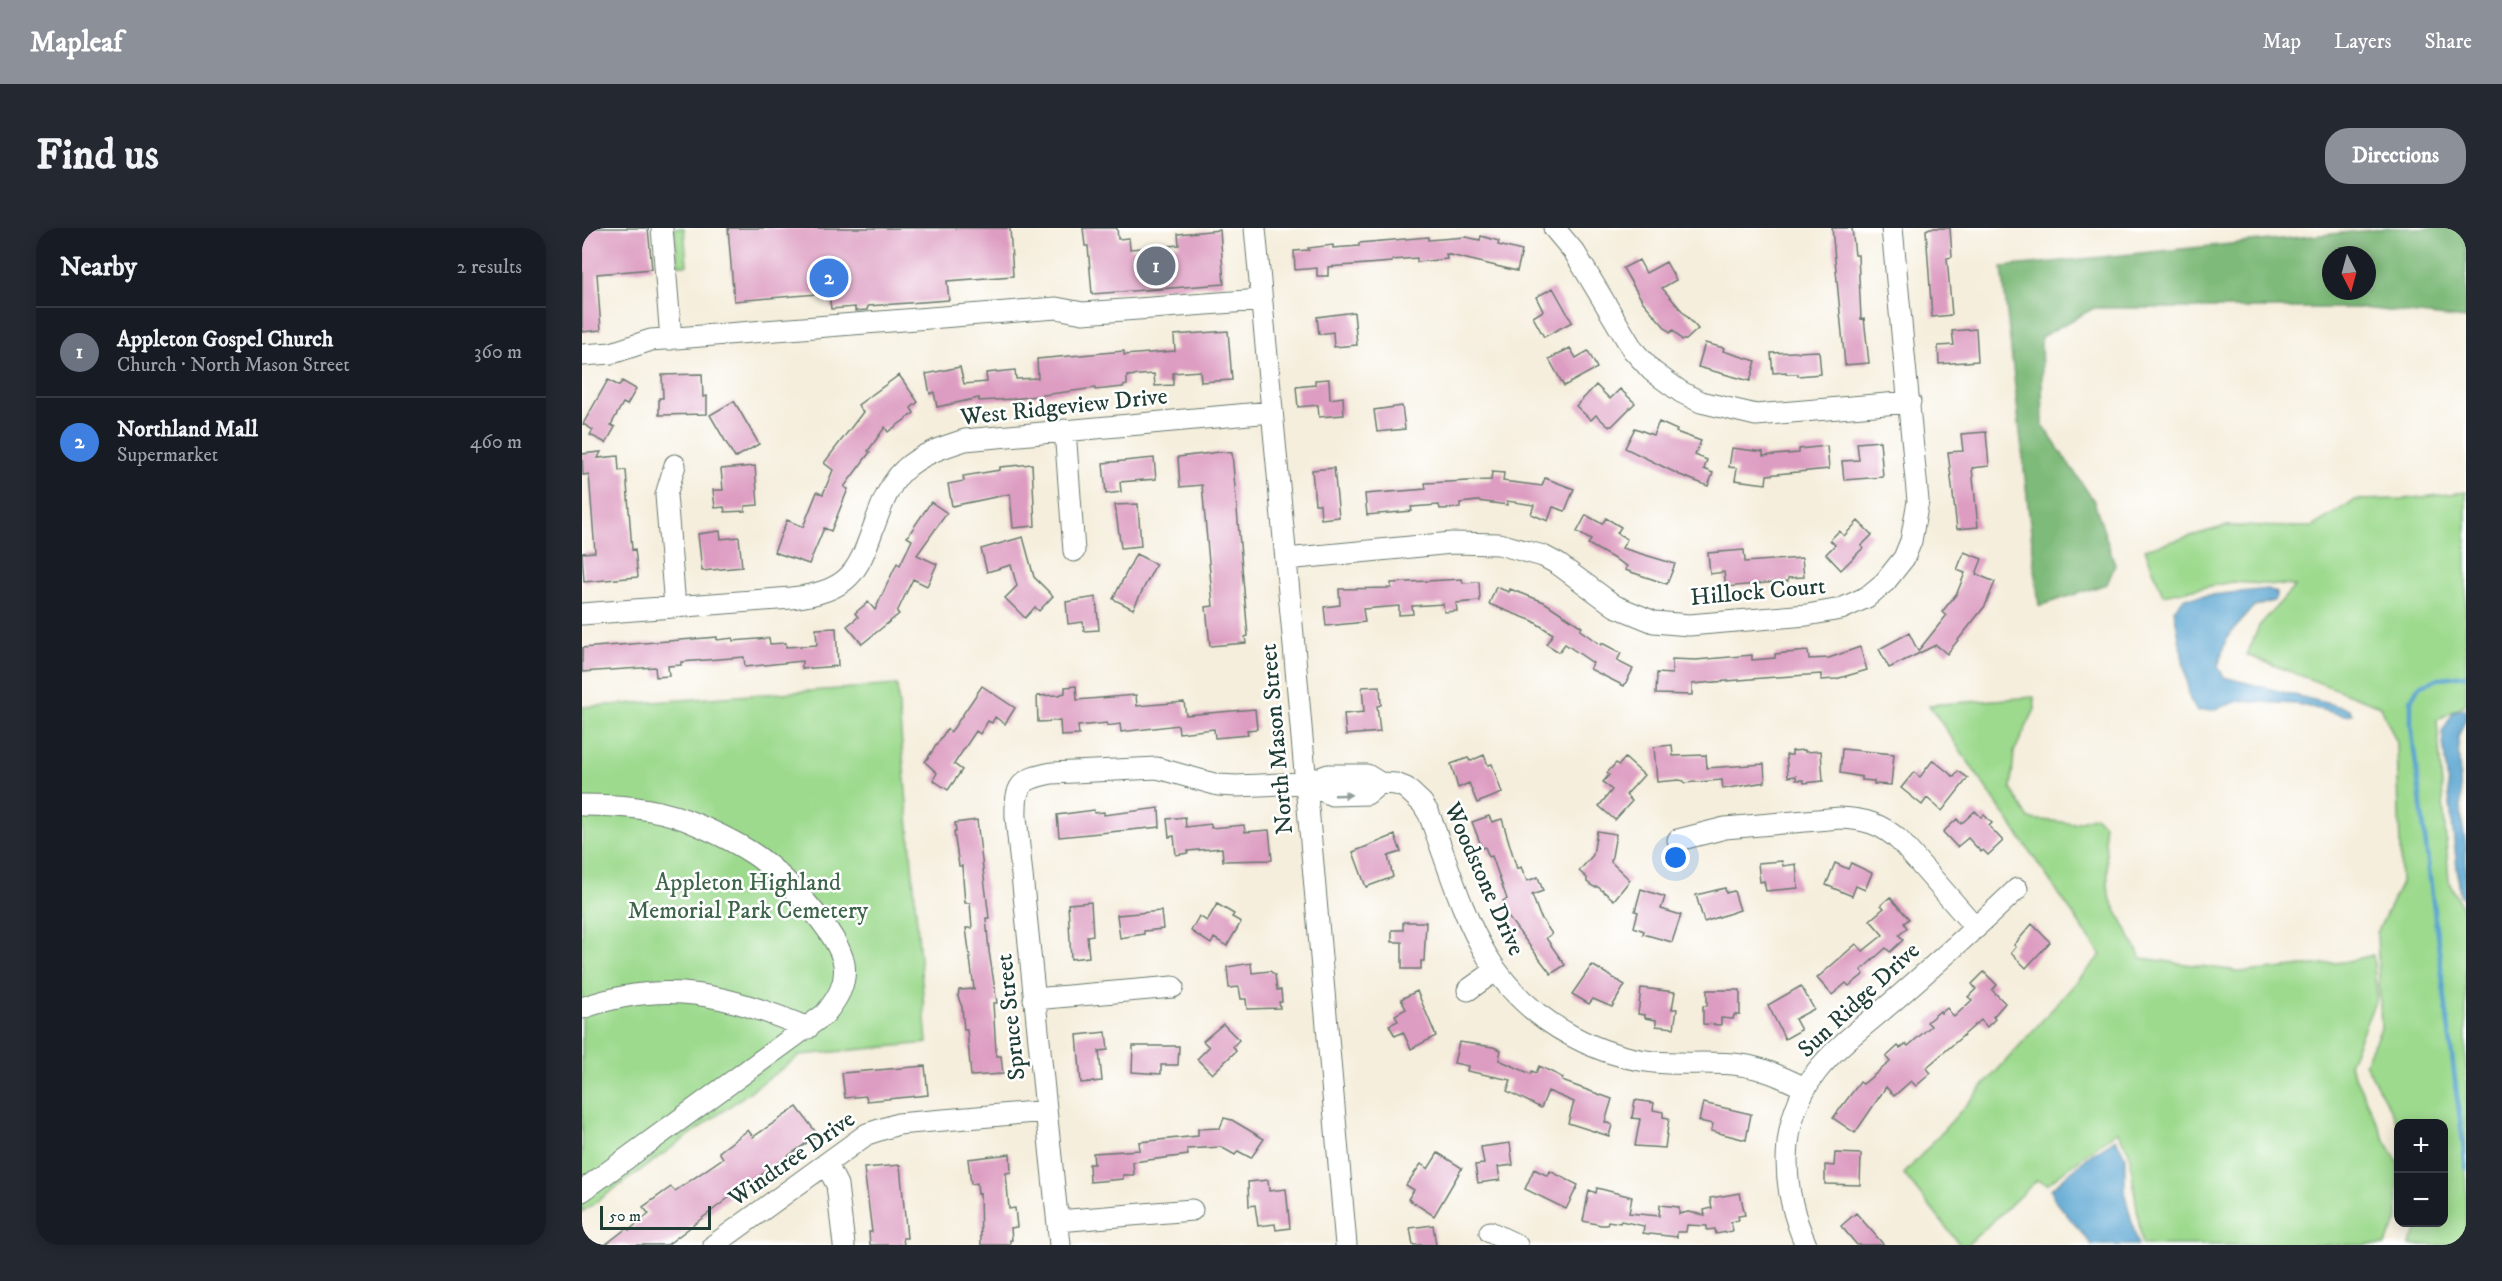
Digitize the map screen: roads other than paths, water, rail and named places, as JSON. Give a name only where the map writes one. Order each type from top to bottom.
[{"type":"street","points":[[662,228],[671,339]]},
{"type":"street","name":"North Mason Street","points":[[1255,228],[1346,1245]]},
{"type":"street","points":[[1554,228],[1575,253],[1633,350],[1652,371],[1681,392],[1701,402],[1756,415],[1910,402]]},
{"type":"street","name":"Hillock Court","points":[[1286,559],[1452,543],[1499,544],[1543,556],[1558,564],[1615,606],[1654,622],[1689,625],[1807,615],[1841,609],[1867,597],[1886,582],[1904,558],[1911,542],[1918,501],[1892,228]]},
{"type":"street","points":[[582,355],[612,352],[651,340],[1056,308],[1083,313],[1261,300]]},
{"type":"street","name":"West Ridgeview Drive","points":[[582,614],[810,597],[833,589],[844,583],[857,567],[886,495],[902,472],[917,460],[942,447],[965,440],[1271,412]]},
{"type":"street","points":[[1065,430],[1074,551]]},
{"type":"street","points":[[675,465],[666,495],[675,607]]},
{"type":"street","name":"Spruce Street","points":[[1060,1245],[1016,817],[1017,793],[1020,785],[1030,778],[1052,773],[1139,768],[1157,768],[1218,785],[1306,783]]},
{"type":"street","name":"Woodstone Drive","points":[[1306,783],[1332,795],[1367,794],[1380,783],[1396,784],[1406,788],[1422,803],[1429,813],[1462,903],[1495,971],[1508,988],[1537,1014],[1556,1027],[1604,1051],[1656,1062],[1743,1065],[1768,1071],[1805,1088]]},
{"type":"street","points":[[582,805],[617,805],[684,819],[752,853],[800,896],[837,945],[844,965],[839,997],[825,1014],[582,1191]]},
{"type":"street","points":[[1678,840],[1725,828],[1840,818],[1859,818],[1873,822],[1888,830],[1900,841],[1976,928]]},
{"type":"street","name":"Sun Ridge Drive","points":[[1806,1245],[1798,1227],[1787,1178],[1786,1155],[1792,1116],[1805,1088],[1836,1050],[1976,928],[2017,889]]},
{"type":"street","points":[[1468,990],[1495,971]]},
{"type":"street","points":[[1034,999],[1173,987]]},
{"type":"street","points":[[582,1008],[606,1000],[683,992],[712,995],[755,1006],[808,1028]]},
{"type":"street","name":"Windtree Drive","points":[[714,1245],[867,1134],[898,1124],[1046,1111]]},
{"type":"street","points":[[827,1165],[837,1185],[844,1245]]},
{"type":"street","points":[[1058,1221],[1192,1210]]},
{"type":"street","points":[[1490,1232],[1517,1245]]},
{"type":"water","points":[[2268,589],[2277,593],[2274,601],[2253,607],[2226,639],[2218,667],[2224,677],[2349,709],[2352,714],[2344,715],[2297,704],[2239,701],[2212,710],[2197,711],[2190,700],[2174,610],[2184,598]]},
{"type":"water","points":[[2466,709],[2466,718],[2458,737],[2462,823],[2466,846],[2466,901],[2460,895],[2442,732],[2454,711]]},
{"type":"water","points":[[2116,1139],[2125,1156],[2125,1195],[2138,1245],[2092,1245],[2054,1199],[2051,1189],[2089,1156]]},
{"type":"waterway","points":[[2466,675],[2441,678],[2419,686],[2411,700],[2411,725],[2466,1168]]},
{"type":"place","name":"Appleton Gospel Church","points":[[1156,266]]},
{"type":"place","name":"Northland Mall","points":[[829,278]]},
{"type":"park label","name":"Appleton Highland Memorial Park Cemetery","points":[[748,897]]}]
